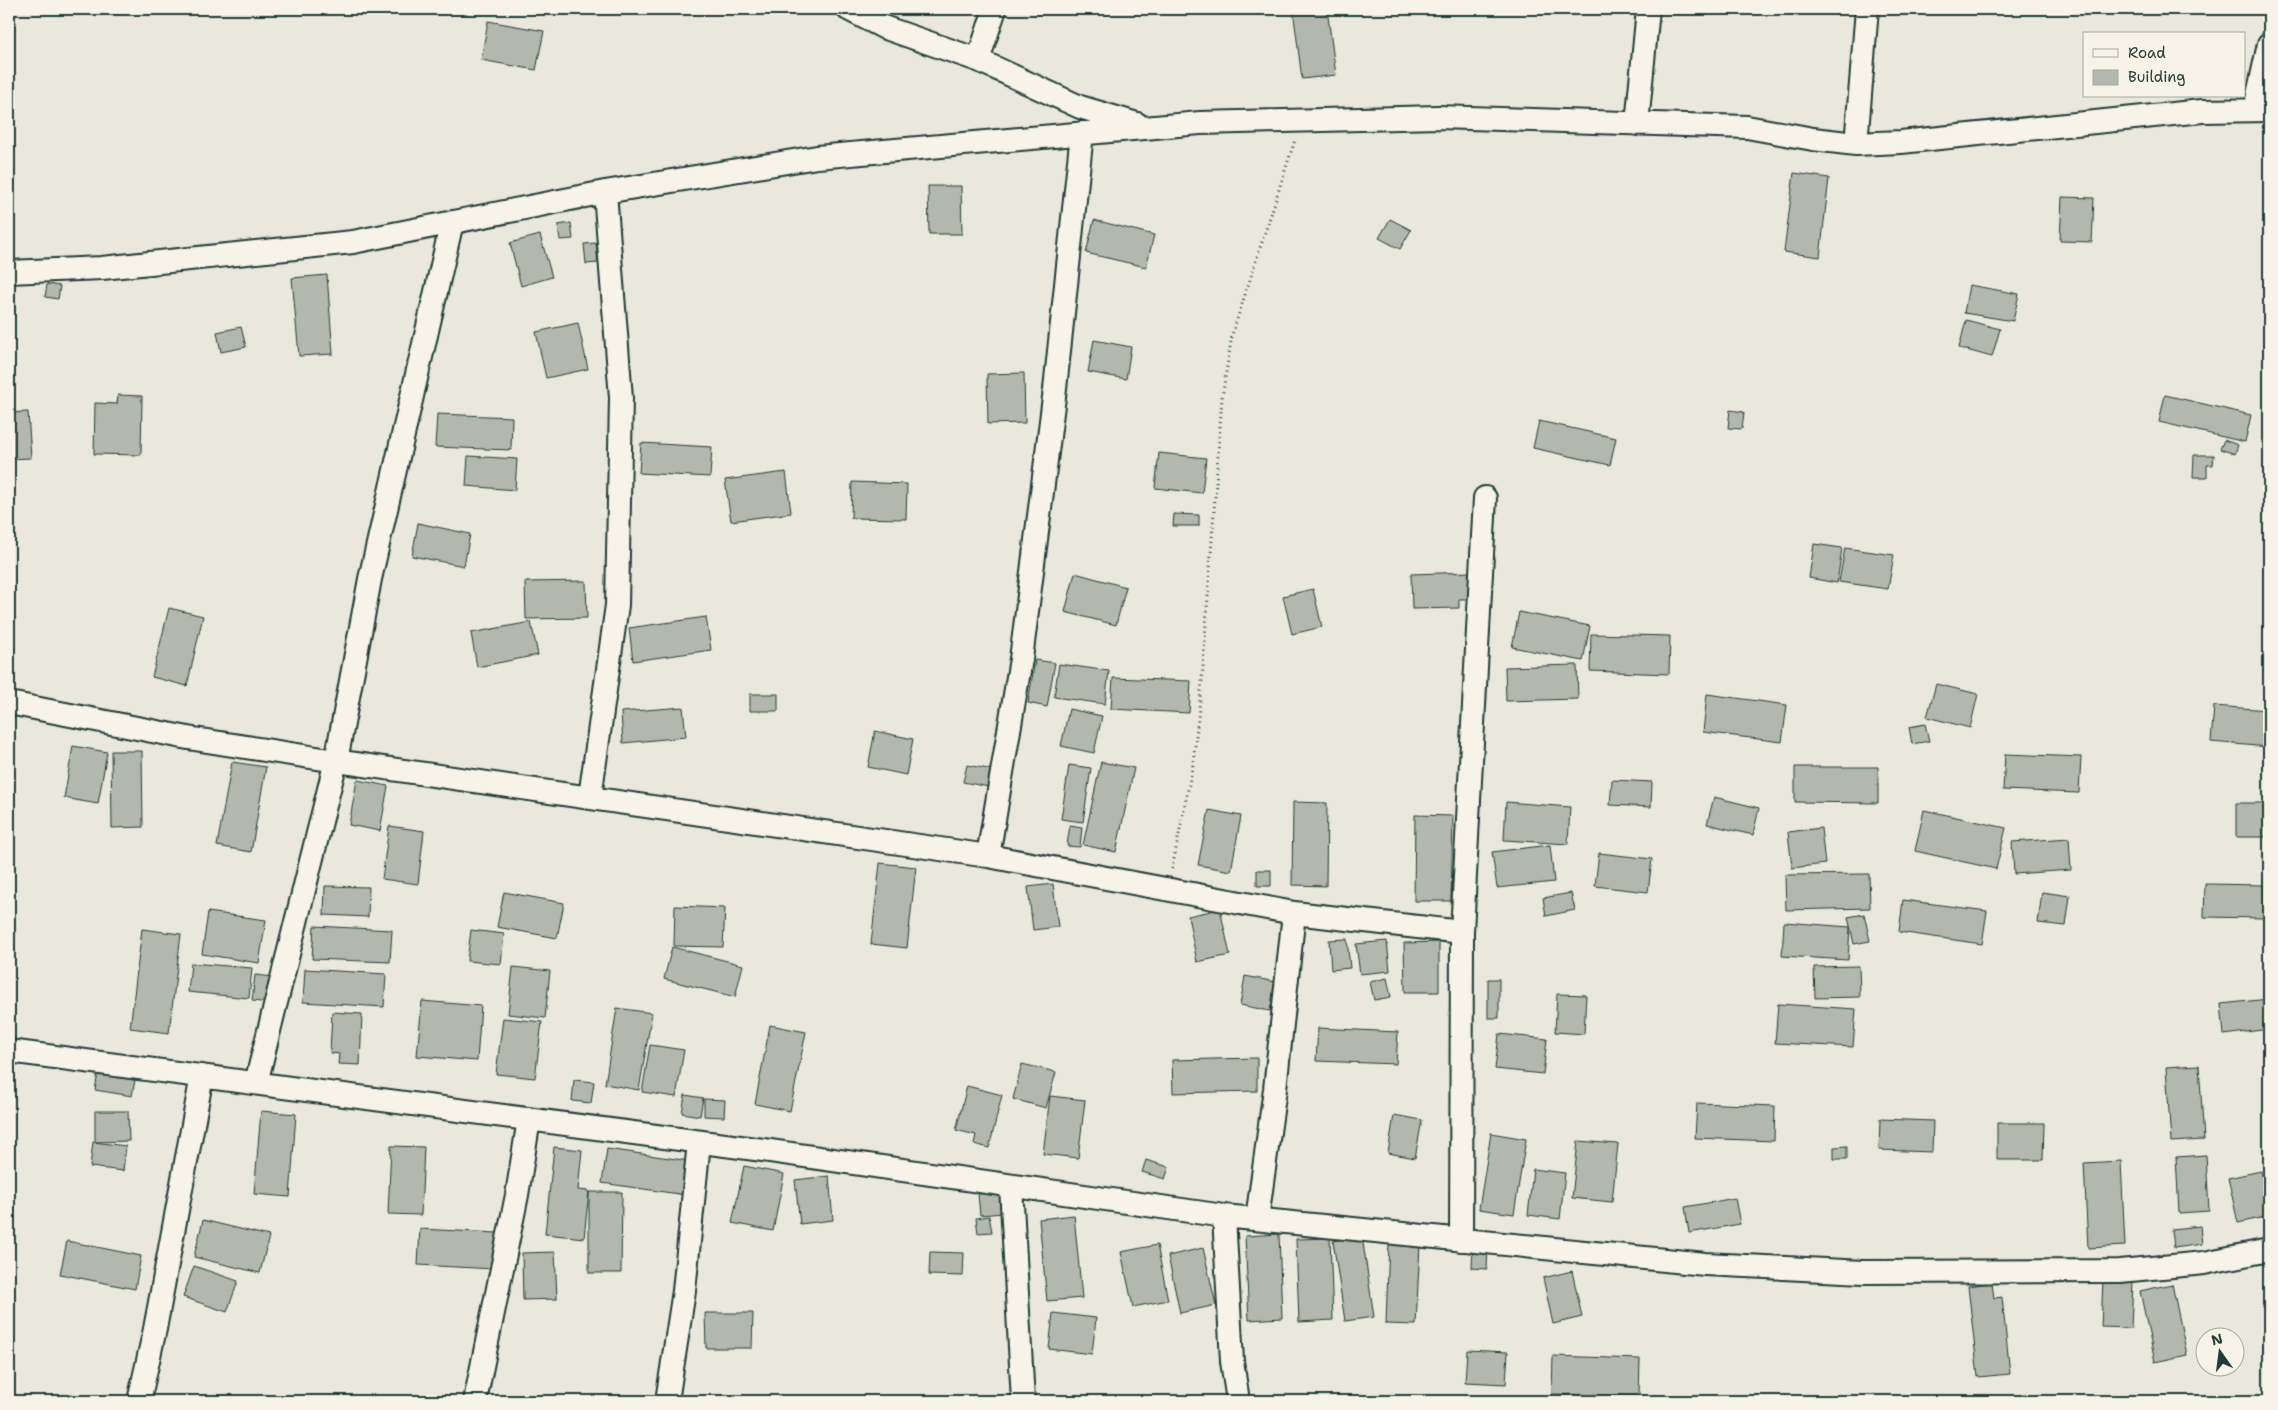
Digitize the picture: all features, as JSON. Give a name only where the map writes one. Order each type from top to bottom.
[{"type":"street","points":[[848,9],[883,27],[978,60],[1080,107],[1147,127]]},
{"type":"street","points":[[978,60],[995,9]]},
{"type":"street","points":[[1637,124],[1648,9]]},
{"type":"street","points":[[1856,144],[1867,9]]},
{"type":"street","points":[[9,272],[102,268],[352,242],[605,192],[817,156],[1200,122],[1438,117],[1747,127],[1813,139],[1856,144],[1901,142],[2202,111],[2262,109],[2269,44]]},
{"type":"street","points":[[988,856],[1028,601],[1055,389],[1082,133]]},
{"type":"street","points":[[590,797],[618,605],[621,398],[605,192]]},
{"type":"street","points":[[256,1083],[336,762],[370,579],[452,222]]},
{"type":"street","points":[[1461,1240],[1462,932],[1485,498]]},
{"type":"street","points":[[9,703],[188,738],[336,762],[590,797],[988,856],[1294,913],[1462,932]]},
{"type":"street","points":[[1258,1219],[1276,1089],[1294,913]]},
{"type":"street","points":[[9,1051],[699,1142],[1224,1216],[1705,1264],[1864,1272],[2120,1271],[2204,1263],[2269,1250]]},
{"type":"street","points":[[139,1401],[155,1329],[202,1076]]},
{"type":"street","points":[[475,1401],[517,1195],[529,1119]]},
{"type":"street","points":[[667,1401],[684,1291],[699,1142]]},
{"type":"street","points":[[1011,1186],[1023,1401]]},
{"type":"street","points":[[1224,1216],[1232,1361],[1238,1401]]},
{"type":"path","points":[[1167,890],[1193,764],[1202,681],[1222,398],[1232,336],[1301,120]]},
{"type":"building","points":[[1293,9],[1327,9],[1336,75],[1302,79]]},
{"type":"building","points":[[488,21],[544,31],[536,70],[481,60]]},
{"type":"building","points":[[1794,173],[1829,178],[1820,257],[1784,252]]},
{"type":"building","points":[[928,186],[961,186],[962,234],[929,234]]},
{"type":"building","points":[[2062,197],[2094,198],[2092,242],[2060,241]]},
{"type":"building","points":[[1390,219],[1411,230],[1400,249],[1379,238]]},
{"type":"building","points":[[1094,220],[1154,235],[1146,267],[1086,253]]},
{"type":"building","points":[[571,223],[573,239],[560,240],[558,225]]},
{"type":"building","points":[[540,235],[552,277],[521,286],[510,243]]},
{"type":"building","points":[[596,243],[598,263],[586,264],[584,244]]},
{"type":"building","points":[[327,275],[333,354],[299,356],[292,278]]},
{"type":"building","points":[[47,284],[60,286],[58,299],[45,297]]},
{"type":"building","points":[[1969,285],[2019,294],[2013,321],[1964,313]]},
{"type":"building","points":[[1966,320],[2000,329],[1992,357],[1959,348]]},
{"type":"building","points":[[578,323],[588,369],[546,378],[536,332]]},
{"type":"building","points":[[241,327],[246,347],[221,352],[217,332]]},
{"type":"building","points":[[1094,340],[1131,347],[1126,379],[1088,372]]},
{"type":"building","points":[[1024,373],[1025,423],[988,424],[987,374]]},
{"type":"building","points":[[118,395],[142,396],[141,455],[94,454],[95,403],[117,404]]},
{"type":"building","points":[[2165,395],[2251,415],[2245,442],[2159,422]]},
{"type":"building","points":[[1730,410],[1744,412],[1742,429],[1728,428]]},
{"type":"building","points":[[28,412],[31,458],[9,459],[9,413]]},
{"type":"building","points":[[437,414],[512,417],[511,450],[435,447]]},
{"type":"building","points":[[1539,421],[1616,438],[1610,465],[1533,448]]},
{"type":"building","points":[[2224,440],[2238,445],[2235,454],[2220,449]]},
{"type":"building","points":[[641,443],[712,447],[710,477],[639,473]]},
{"type":"building","points":[[1159,453],[1206,458],[1202,493],[1155,488]]},
{"type":"building","points":[[2194,455],[2214,455],[2213,465],[2207,465],[2207,477],[2193,477]]},
{"type":"building","points":[[468,456],[517,459],[515,490],[466,486]]},
{"type":"building","points":[[786,472],[791,513],[731,521],[725,480]]},
{"type":"building","points":[[852,482],[907,484],[906,519],[851,518]]},
{"type":"building","points":[[1174,514],[1199,515],[1199,526],[1173,526]]},
{"type":"building","points":[[418,523],[470,534],[464,566],[412,556]]},
{"type":"building","points":[[1814,544],[1842,548],[1837,583],[1809,578]]},
{"type":"building","points":[[1845,548],[1894,555],[1888,589],[1839,582]]},
{"type":"building","points":[[1471,572],[1472,599],[1459,599],[1459,608],[1412,609],[1411,574]]},
{"type":"building","points":[[1075,573],[1126,587],[1116,625],[1065,612]]},
{"type":"building","points":[[586,581],[587,618],[526,619],[525,582]]},
{"type":"building","points":[[1313,589],[1322,627],[1292,634],[1283,596]]},
{"type":"building","points":[[169,608],[203,616],[187,686],[152,677]]},
{"type":"building","points":[[1519,612],[1590,626],[1583,661],[1512,647]]},
{"type":"building","points":[[706,617],[711,650],[633,661],[629,628]]},
{"type":"building","points":[[531,622],[538,655],[477,667],[471,633]]},
{"type":"building","points":[[1591,634],[1670,636],[1669,674],[1590,671]]},
{"type":"building","points":[[1035,660],[1055,663],[1047,707],[1028,703]]},
{"type":"building","points":[[1059,664],[1109,671],[1105,704],[1054,697]]},
{"type":"building","points":[[1577,665],[1578,699],[1506,701],[1505,667]]},
{"type":"building","points":[[1113,678],[1191,681],[1189,713],[1111,709]]},
{"type":"building","points":[[1936,684],[1978,694],[1970,728],[1927,717]]},
{"type":"building","points":[[750,694],[778,694],[778,711],[750,711]]},
{"type":"building","points":[[1707,694],[1787,705],[1782,742],[1703,732]]},
{"type":"building","points":[[2214,706],[2269,710],[2269,747],[2211,742]]},
{"type":"building","points":[[683,707],[686,737],[623,743],[621,712]]},
{"type":"building","points":[[1069,709],[1102,716],[1094,753],[1061,746]]},
{"type":"building","points":[[1925,724],[1929,741],[1912,744],[1909,727]]},
{"type":"building","points":[[875,731],[913,739],[906,775],[868,767]]},
{"type":"building","points":[[73,746],[107,752],[98,804],[64,798]]},
{"type":"building","points":[[111,751],[142,751],[143,827],[112,828]]},
{"type":"building","points":[[2005,754],[2081,757],[2079,793],[2003,790]]},
{"type":"building","points":[[232,762],[266,767],[251,852],[217,846]]},
{"type":"building","points":[[1101,762],[1134,768],[1116,852],[1083,845]]},
{"type":"building","points":[[967,765],[993,770],[989,787],[963,782]]},
{"type":"building","points":[[1069,765],[1091,768],[1083,822],[1061,819]]},
{"type":"building","points":[[1795,767],[1878,767],[1878,803],[1795,802]]},
{"type":"building","points":[[357,780],[388,786],[380,831],[349,825]]},
{"type":"building","points":[[1612,780],[1652,782],[1651,807],[1610,805]]},
{"type":"building","points":[[1714,797],[1759,808],[1753,835],[1707,824]]},
{"type":"building","points":[[1293,802],[1327,803],[1326,886],[1292,885]]},
{"type":"building","points":[[1506,802],[1570,807],[1568,844],[1504,840]]},
{"type":"building","points":[[2236,803],[2269,803],[2269,837],[2236,837]]},
{"type":"building","points":[[1209,810],[1241,816],[1231,871],[1198,865]]},
{"type":"building","points":[[1924,810],[2006,828],[1996,869],[1915,851]]},
{"type":"building","points":[[1415,815],[1453,816],[1451,901],[1414,901]]},
{"type":"building","points":[[1070,825],[1082,827],[1080,847],[1067,846]]},
{"type":"building","points":[[389,826],[424,831],[418,884],[382,879]]},
{"type":"building","points":[[1821,828],[1825,864],[1792,868],[1788,832]]},
{"type":"building","points":[[2069,838],[2071,870],[2014,874],[2012,842]]},
{"type":"building","points":[[1550,845],[1554,882],[1497,888],[1492,852]]},
{"type":"building","points":[[1599,853],[1652,859],[1648,892],[1595,886]]},
{"type":"building","points":[[880,863],[916,867],[907,948],[871,944]]},
{"type":"building","points":[[1257,870],[1271,870],[1271,886],[1257,886]]},
{"type":"building","points":[[1869,874],[1870,908],[1786,910],[1785,875]]},
{"type":"building","points":[[1053,884],[1058,927],[1033,930],[1028,887]]},
{"type":"building","points":[[2205,884],[2265,885],[2264,918],[2204,917]]},
{"type":"building","points":[[325,886],[369,887],[368,917],[324,915]]},
{"type":"building","points":[[504,892],[564,903],[557,938],[497,927]]},
{"type":"building","points":[[2042,892],[2070,896],[2066,926],[2038,923]]},
{"type":"building","points":[[1571,893],[1575,910],[1546,916],[1543,898]]},
{"type":"building","points":[[1903,900],[1987,911],[1982,944],[1899,932]]},
{"type":"building","points":[[675,906],[725,908],[723,947],[674,946]]},
{"type":"building","points":[[1220,909],[1230,955],[1197,962],[1188,916]]},
{"type":"building","points":[[208,912],[266,920],[259,963],[202,954]]},
{"type":"building","points":[[1864,914],[1870,941],[1854,944],[1848,917]]},
{"type":"building","points":[[1784,922],[1850,927],[1848,960],[1782,956]]},
{"type":"building","points":[[314,926],[392,930],[390,962],[312,959]]},
{"type":"building","points":[[142,929],[181,934],[169,1033],[130,1028]]},
{"type":"building","points":[[471,930],[504,934],[501,964],[467,961]]},
{"type":"building","points":[[1347,939],[1350,968],[1331,970],[1329,940]]},
{"type":"building","points":[[1387,941],[1390,971],[1360,974],[1356,944]]},
{"type":"building","points":[[1439,942],[1439,992],[1405,992],[1404,943]]},
{"type":"building","points":[[672,947],[743,965],[735,997],[664,979]]},
{"type":"building","points":[[191,963],[252,968],[249,998],[188,992]]},
{"type":"building","points":[[1859,966],[1860,997],[1815,998],[1814,967]]},
{"type":"building","points":[[513,967],[550,971],[545,1018],[508,1014]]},
{"type":"building","points":[[305,969],[386,974],[384,1007],[303,1002]]},
{"type":"building","points":[[255,975],[274,977],[271,1003],[252,1001]]},
{"type":"building","points":[[1245,976],[1276,982],[1270,1011],[1240,1005]]},
{"type":"building","points":[[1387,978],[1391,997],[1374,1000],[1370,982]]},
{"type":"building","points":[[1488,979],[1499,979],[1499,1018],[1488,1018]]},
{"type":"building","points":[[1557,994],[1586,995],[1584,1034],[1555,1032]]},
{"type":"building","points":[[2269,999],[2269,1029],[2224,1035],[2221,1004]]},
{"type":"building","points":[[422,1001],[481,1006],[477,1061],[417,1056]]},
{"type":"building","points":[[1778,1004],[1856,1009],[1853,1047],[1775,1043]]},
{"type":"building","points":[[617,1008],[652,1013],[639,1090],[605,1084]]},
{"type":"building","points":[[332,1012],[362,1014],[360,1065],[338,1064],[339,1054],[330,1053]]},
{"type":"building","points":[[503,1018],[542,1022],[535,1078],[496,1074]]},
{"type":"building","points":[[770,1025],[806,1032],[790,1111],[755,1104]]},
{"type":"building","points":[[1318,1028],[1398,1032],[1396,1064],[1316,1061]]},
{"type":"building","points":[[1499,1034],[1547,1039],[1543,1074],[1495,1069]]},
{"type":"building","points":[[650,1045],[684,1050],[676,1097],[642,1092]]},
{"type":"building","points":[[1257,1058],[1257,1091],[1173,1093],[1172,1060]]},
{"type":"building","points":[[1022,1064],[1056,1072],[1046,1108],[1013,1099]]},
{"type":"building","points":[[2199,1065],[2204,1140],[2171,1142],[2166,1067]]},
{"type":"building","points":[[98,1073],[135,1080],[132,1096],[95,1090]]},
{"type":"building","points":[[574,1080],[594,1082],[591,1103],[572,1101]]},
{"type":"building","points":[[967,1086],[1002,1095],[989,1148],[974,1144],[976,1135],[956,1130]]},
{"type":"building","points":[[685,1095],[703,1098],[700,1116],[682,1113]]},
{"type":"building","points":[[1050,1096],[1085,1100],[1078,1158],[1043,1154]]},
{"type":"building","points":[[704,1099],[725,1100],[724,1117],[704,1116]]},
{"type":"building","points":[[1697,1103],[1775,1106],[1774,1141],[1695,1138]]},
{"type":"building","points":[[95,1111],[128,1111],[129,1141],[95,1142]]},
{"type":"building","points":[[261,1111],[296,1114],[290,1197],[254,1194]]},
{"type":"building","points":[[1394,1115],[1422,1120],[1415,1158],[1388,1153]]},
{"type":"building","points":[[1880,1119],[1933,1121],[1932,1152],[1879,1150]]},
{"type":"building","points":[[1997,1123],[2044,1123],[2043,1160],[1997,1160]]},
{"type":"building","points":[[1491,1133],[1526,1139],[1514,1214],[1479,1209]]},
{"type":"building","points":[[1578,1141],[1618,1144],[1612,1202],[1572,1198]]},
{"type":"building","points":[[93,1142],[126,1146],[123,1171],[90,1167]]},
{"type":"building","points":[[391,1146],[424,1147],[421,1215],[388,1214]]},
{"type":"building","points":[[1847,1146],[1847,1159],[1834,1159],[1834,1147]]},
{"type":"building","points":[[554,1147],[582,1150],[578,1190],[589,1191],[584,1238],[545,1234]]},
{"type":"building","points":[[607,1149],[690,1161],[686,1195],[602,1183]]},
{"type":"building","points":[[2206,1155],[2209,1211],[2179,1213],[2176,1157]]},
{"type":"building","points":[[1146,1160],[1169,1167],[1165,1179],[1142,1172]]},
{"type":"building","points":[[2121,1161],[2125,1246],[2088,1248],[2084,1163]]},
{"type":"building","points":[[744,1166],[784,1174],[773,1231],[732,1223]]},
{"type":"building","points":[[1533,1169],[1565,1173],[1560,1219],[1528,1215]]},
{"type":"building","points":[[2261,1171],[2269,1216],[2238,1223],[2228,1178]]},
{"type":"building","points":[[829,1176],[833,1220],[800,1224],[795,1180]]},
{"type":"building","points":[[1014,1191],[1015,1212],[980,1215],[978,1194]]},
{"type":"building","points":[[589,1192],[622,1192],[621,1273],[589,1273]]},
{"type":"building","points":[[1735,1198],[1740,1224],[1689,1233],[1685,1207]]},
{"type":"building","points":[[1074,1215],[1082,1298],[1047,1301],[1039,1219]]},
{"type":"building","points":[[989,1216],[992,1232],[978,1233],[976,1218]]},
{"type":"building","points":[[203,1220],[269,1236],[260,1273],[194,1257]]},
{"type":"building","points":[[2200,1226],[2202,1244],[2174,1248],[2172,1229]]},
{"type":"building","points":[[420,1229],[497,1233],[494,1269],[418,1265]]},
{"type":"building","points":[[1279,1234],[1282,1318],[1249,1320],[1245,1236]]},
{"type":"building","points":[[1362,1236],[1374,1317],[1345,1321],[1333,1241]]},
{"type":"building","points":[[1330,1238],[1333,1320],[1299,1322],[1296,1239]]},
{"type":"building","points":[[67,1241],[141,1256],[135,1289],[60,1274]]},
{"type":"building","points":[[1389,1242],[1420,1244],[1416,1325],[1386,1324]]},
{"type":"building","points":[[1157,1245],[1168,1300],[1133,1307],[1121,1252]]},
{"type":"building","points":[[1473,1245],[1488,1246],[1487,1269],[1472,1268]]},
{"type":"building","points":[[1203,1248],[1216,1305],[1180,1313],[1168,1256]]},
{"type":"building","points":[[555,1252],[557,1299],[523,1300],[522,1253]]},
{"type":"building","points":[[930,1252],[964,1253],[963,1276],[929,1275]]},
{"type":"building","points":[[194,1266],[238,1281],[227,1312],[183,1297]]},
{"type":"building","points":[[1572,1271],[1582,1317],[1553,1324],[1543,1278]]},
{"type":"building","points":[[2103,1279],[2133,1281],[2131,1328],[2101,1327]]},
{"type":"building","points":[[1992,1283],[1994,1298],[2002,1297],[2010,1374],[1978,1377],[1968,1286]]},
{"type":"building","points":[[2172,1284],[2187,1355],[2155,1362],[2140,1291]]},
{"type":"building","points":[[705,1313],[753,1313],[752,1348],[706,1348]]},
{"type":"building","points":[[1053,1313],[1096,1318],[1092,1354],[1049,1349]]},
{"type":"building","points":[[1467,1350],[1508,1352],[1506,1384],[1465,1382]]},
{"type":"building","points":[[1553,1356],[1640,1359],[1639,1397],[1552,1394]]}]
